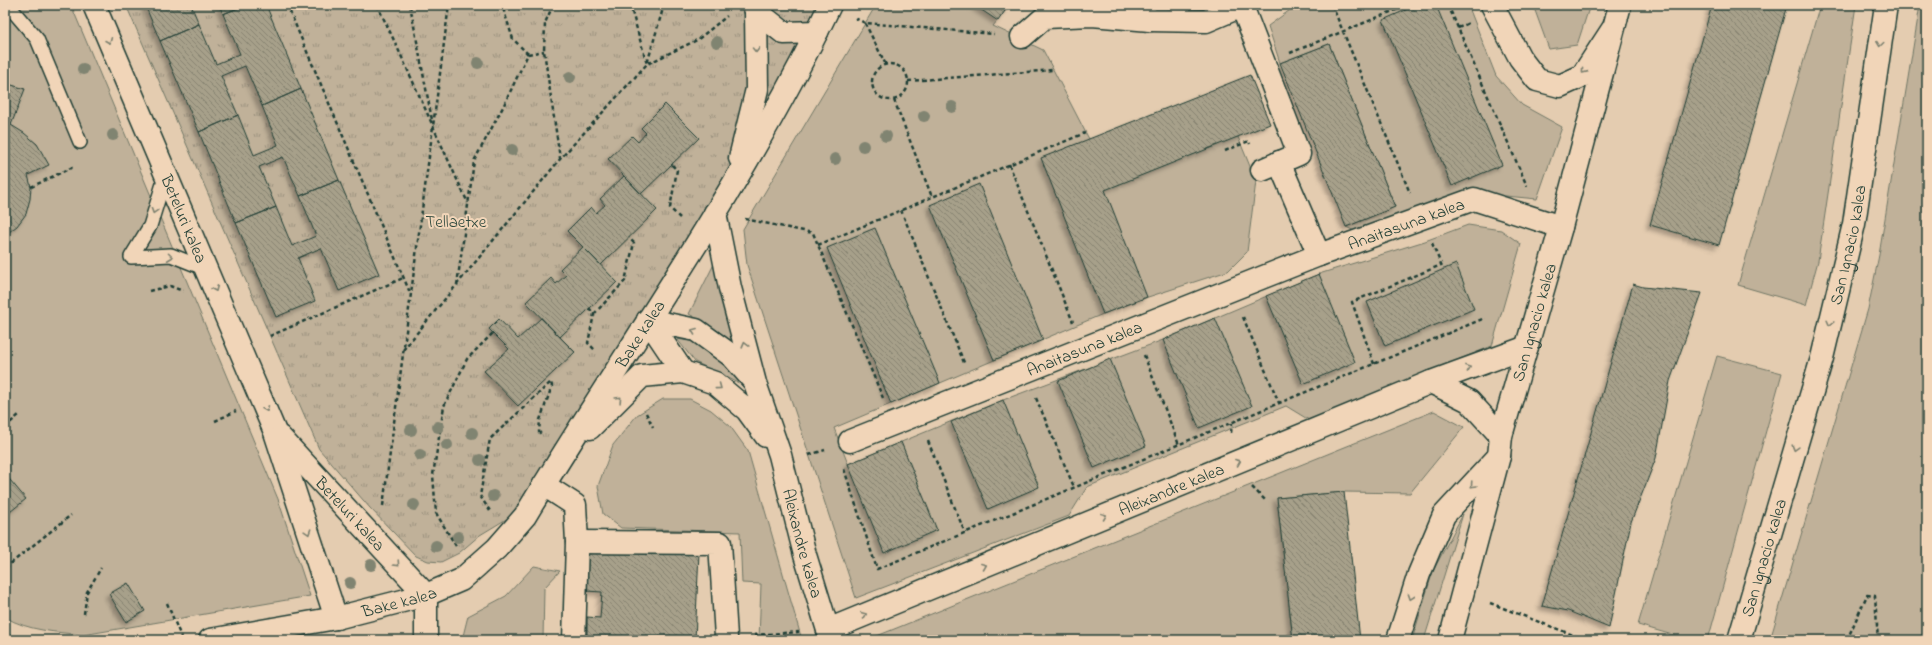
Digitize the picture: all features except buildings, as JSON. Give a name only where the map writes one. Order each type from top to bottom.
[{"type":"street","name":"Beteluri kalea","points":[[94,5],[275,432],[336,618]]},
{"type":"street","name":"Bake kalea","points":[[210,640],[336,618],[426,595],[461,580],[506,537],[525,516],[561,456],[715,213],[817,32],[830,5]]},
{"type":"street","points":[[1022,36],[1045,17],[1144,12],[1206,21],[1243,5],[1299,154],[1270,166],[1293,195],[1319,255]]},
{"type":"street","points":[[1492,5],[1520,58],[1537,80],[1560,86],[1582,76],[1613,28]]},
{"type":"street","name":"San Ignacio kalea","points":[[1450,640],[1500,446],[1561,227],[1620,5]]},
{"type":"street","name":"San Ignacio kalea","points":[[1739,640],[1822,358],[1854,224],[1886,5]]},
{"type":"street","name":"Bake kalea","points":[[755,8],[784,33],[817,32]]},
{"type":"street","name":"Bake kalea","points":[[733,182],[757,89],[755,8]]},
{"type":"street","name":"Anaitasuna kalea","points":[[843,443],[1319,255],[1474,199],[1541,219],[1561,227]]},
{"type":"street","name":"Aleixandre kalea","points":[[715,213],[730,288],[755,382],[781,460],[805,555],[829,635],[1431,382],[1527,347]]},
{"type":"street","points":[[648,320],[683,372]]},
{"type":"street","name":"Aleixandre kalea","points":[[648,320],[696,330],[732,356],[755,382]]},
{"type":"street","name":"Aleixandre kalea","points":[[561,456],[642,376],[683,372],[715,383],[747,410],[781,460]]},
{"type":"street","points":[[1398,640],[1419,574],[1444,515],[1500,446],[1469,401],[1431,382]]},
{"type":"street","name":"Beteluri kalea","points":[[275,432],[426,595]]},
{"type":"street","points":[[544,485],[575,505],[577,542],[574,640]]},
{"type":"street","points":[[577,542],[720,543],[726,637]]},
{"type":"street","points":[[426,595],[426,640]]},
{"type":"lane","points":[[8,5],[37,39],[80,142]]},
{"type":"lane","points":[[166,174],[150,226],[131,257],[171,255],[206,269]]},
{"type":"path","points":[[287,5],[411,295]]},
{"type":"path","points":[[378,5],[409,69],[433,126],[469,204]]},
{"type":"path","points":[[410,5],[433,126]]},
{"type":"path","points":[[378,543],[448,5]]},
{"type":"path","points":[[502,5],[513,39],[528,54]]},
{"type":"path","points":[[553,5],[545,23],[544,51],[561,158]]},
{"type":"path","points":[[630,5],[647,64]]},
{"type":"path","points":[[647,64],[664,5]]},
{"type":"path","points":[[1332,5],[1421,218],[1444,269]]},
{"type":"path","points":[[1264,64],[1408,5]]},
{"type":"path","points":[[1448,5],[1541,219]]},
{"type":"path","points":[[403,350],[561,158],[647,64],[697,40],[728,16]]},
{"type":"path","points":[[886,65],[865,23],[1022,36]]},
{"type":"path","points":[[528,54],[544,51]]},
{"type":"path","points":[[457,285],[474,161],[503,107],[528,54]]},
{"type":"path","points":[[886,65],[900,67],[905,71],[908,81],[905,94],[894,100],[881,98],[873,88],[873,78],[875,72],[886,65]]},
{"type":"path","points":[[908,81],[1054,70]]},
{"type":"path","points":[[894,100],[932,197]]},
{"type":"path","points":[[818,245],[1085,132]]},
{"type":"path","points":[[1225,151],[1249,141]]},
{"type":"path","points":[[31,187],[87,160],[80,142]]},
{"type":"path","points":[[1010,164],[1084,348]]},
{"type":"path","points":[[672,165],[677,170],[670,208],[679,218]]},
{"type":"path","points":[[901,210],[976,391]]},
{"type":"path","points":[[715,213],[813,233],[894,424]]},
{"type":"path","points":[[597,351],[588,343],[594,314],[625,281],[634,243],[629,238]]},
{"type":"path","points":[[1374,364],[1352,302],[1441,265]]},
{"type":"path","points":[[270,336],[403,278]]},
{"type":"path","points":[[1232,290],[1279,403]]},
{"type":"path","points":[[589,308],[594,314]]},
{"type":"path","points":[[781,460],[843,443],[877,569],[1485,318]]},
{"type":"path","points":[[1133,329],[1179,445]]},
{"type":"path","points":[[472,570],[436,513],[433,475],[444,406],[467,360],[493,332]]},
{"type":"path","points":[[1025,372],[1074,488]]},
{"type":"path","points":[[506,537],[480,496],[490,439],[551,382],[552,386],[540,420],[539,432],[546,439]]},
{"type":"path","points":[[5,426],[19,415]]},
{"type":"path","points":[[917,415],[965,533]]},
{"type":"path","points":[[5,568],[71,516]]},
{"type":"path","points":[[84,614],[87,592],[101,568]]},
{"type":"path","points":[[1847,640],[1867,595],[1875,596],[1878,640]]},
{"type":"path","points":[[1484,600],[1586,640]]},
{"type":"path","points":[[166,603],[182,640]]},
{"type":"path","points":[[726,637],[829,635]]},
{"type":"green space","points":[[5,5],[71,5],[278,499],[310,596],[83,635],[33,628],[14,622],[5,617]]},
{"type":"green space","name":"Tellaetxe","points":[[126,5],[828,5],[648,320],[533,503],[480,535],[459,553],[441,562],[428,561],[416,556],[370,508],[319,449]]},
{"type":"green space","points":[[876,5],[1010,5],[993,26],[1043,50],[1089,139],[1238,137],[1256,181],[1247,252],[1228,271],[1148,297],[1103,314],[834,428],[848,464],[1003,400],[1163,340],[1319,274],[1425,241],[1468,225],[1501,230],[1521,244],[1492,346],[1309,420],[1286,406],[1087,487],[1069,516],[856,598],[747,265],[743,229]]},
{"type":"green space","points":[[1297,5],[1468,5],[1496,76],[1522,105],[1562,127],[1537,199],[1475,193],[1363,235],[1346,227],[1395,207],[1329,44],[1280,63],[1268,26]]},
{"type":"green space","points":[[1533,5],[1590,5],[1577,45],[1549,49]]},
{"type":"green space","points":[[1820,5],[1856,5],[1818,261],[1806,305],[1738,285]]},
{"type":"green space","points":[[1920,5],[1927,5],[1927,640],[1770,640],[1868,309],[1879,255]]},
{"type":"green space","points":[[714,264],[736,344],[714,328],[689,314]]},
{"type":"green space","points":[[677,339],[694,342],[718,360],[743,385],[695,362]]},
{"type":"green space","points":[[1717,356],[1782,373],[1708,640],[1690,640],[1638,625]]},
{"type":"green space","points":[[663,399],[690,399],[711,410],[730,426],[748,451],[802,640],[759,640],[761,584],[742,583],[740,532],[621,528],[603,514],[598,486],[613,445],[637,415]]},
{"type":"green space","points":[[1434,411],[1464,427],[1410,493],[1344,492],[1277,498],[1293,640],[867,640]]},
{"type":"green space","points":[[1463,514],[1424,640],[1412,640],[1433,571]]},
{"type":"green space","points":[[534,566],[560,571],[544,588],[543,640],[462,640],[468,616],[506,596]]}]
